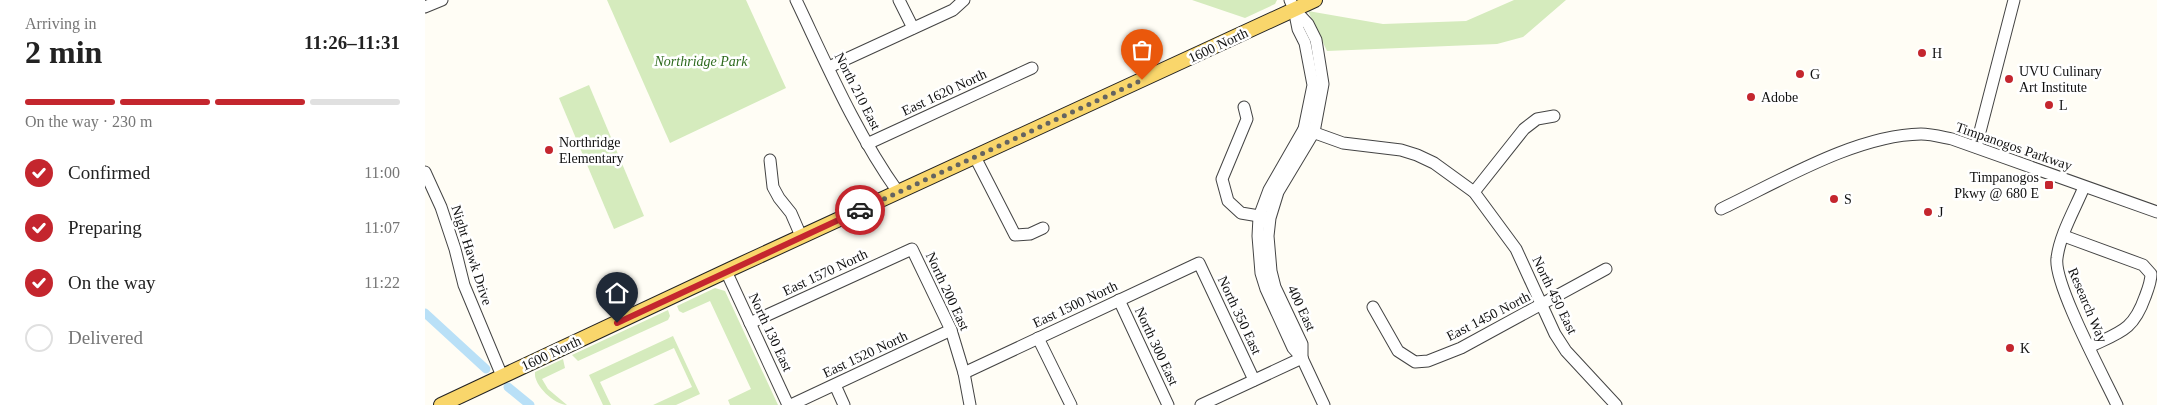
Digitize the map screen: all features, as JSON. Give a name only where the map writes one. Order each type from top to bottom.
[{"type":"main road","name":"1600 North","points":[[441,405],[975,156],[1292,5],[1315,0]]},
{"type":"street","points":[[425,7],[442,0]]},
{"type":"street","name":"North 210 East","points":[[796,0],[867,144],[881,169],[898,192]]},
{"type":"street","points":[[899,0],[913,28]]},
{"type":"street","points":[[829,67],[953,10],[964,0]]},
{"type":"street","points":[[1976,147],[2014,0]]},
{"type":"street","name":"400 East","points":[[1292,5],[1298,29],[1305,43],[1313,85],[1309,131],[1269,190],[1258,236],[1261,273],[1266,289],[1293,348],[1302,358],[1324,405]]},
{"type":"street","name":"East 1620 North","points":[[867,144],[1032,68]]},
{"type":"street","points":[[1244,107],[1247,119],[1222,179],[1228,201],[1241,213],[1264,217]]},
{"type":"street","points":[[1474,192],[1524,129],[1537,118],[1554,116]]},
{"type":"street","name":"North 450 East","points":[[1309,131],[1343,143],[1401,150],[1417,155],[1434,163],[1474,192],[1516,249],[1566,352],[1616,405]]},
{"type":"street","name":"Timpanogos Parkway","points":[[1721,209],[1850,148],[1869,142],[1923,134],[1952,139],[2157,212]]},
{"type":"street","points":[[975,156],[1015,235],[1030,234],[1043,228]]},
{"type":"street","points":[[769,160],[773,187],[791,213],[801,236]]},
{"type":"street","name":"Night Hawk Drive","points":[[425,172],[441,207],[464,284],[502,376]]},
{"type":"street","name":"Research Way","points":[[2084,187],[2064,236],[2057,257],[2056,268],[2068,302],[2117,405]]},
{"type":"street","points":[[2064,236],[2143,265],[2151,274],[2150,283],[2141,309],[2131,325],[2120,333],[2089,347]]},
{"type":"street","name":"East 1570 North","points":[[750,323],[911,248]]},
{"type":"street","name":"North 200 East","points":[[911,248],[951,330],[970,405]]},
{"type":"street","name":"East 1500 North","points":[[963,373],[1199,263]]},
{"type":"street","name":"North 350 East","points":[[1199,263],[1254,380]]},
{"type":"street","name":"East 1450 North","points":[[1373,307],[1398,351],[1406,358],[1415,362],[1428,361],[1461,348],[1606,269]]},
{"type":"street","name":"North 130 East","points":[[726,271],[790,405]]},
{"type":"street","name":"North 300 East","points":[[1119,300],[1167,405]]},
{"type":"street","name":"East 1520 North","points":[[790,405],[951,330]]},
{"type":"street","points":[[1039,338],[1071,405]]},
{"type":"street","points":[[1201,405],[1223,400],[1254,380],[1302,358]]},
{"type":"street","points":[[835,384],[844,405]]},
{"type":"green space","name":"Northridge Park","points":[[607,0],[746,0],[786,88],[670,143]]},
{"type":"green space","points":[[1192,0],[1277,0],[1275,4],[1245,18]]},
{"type":"green space","points":[[1514,0],[1566,0],[1523,37],[1497,44],[1327,51],[1308,11],[1383,24],[1466,21]]},
{"type":"green space","points":[[589,85],[644,216],[614,229],[559,98]]},
{"type":"green space","points":[[715,288],[725,291],[778,405],[730,405],[728,400],[751,389],[710,301],[683,313],[679,311],[677,306]]},
{"type":"green space","points":[[668,310],[670,316],[668,320],[578,361],[572,355]]},
{"type":"green space","points":[[673,336],[700,394],[676,405],[653,405],[692,387],[674,348],[600,382],[611,405],[603,405],[589,375]]},
{"type":"green space","points":[[563,359],[565,368],[542,379],[548,389],[567,405],[551,398],[537,383],[535,377],[535,372]]},
{"type":"waterway","points":[[425,313],[486,369]]},
{"type":"waterway","points":[[508,387],[530,405]]},
{"type":"way so far","points":[[860,210],[1142,80]]},
{"type":"place","name":"H","points":[[1922,53]]},
{"type":"place","name":"G","points":[[1800,74]]},
{"type":"place","name":"UVU Culinary Art Institute","points":[[2009,79]]},
{"type":"place","name":"Adobe","points":[[1751,97]]},
{"type":"place","name":"L","points":[[2049,105]]},
{"type":"place","name":"Northridge Elementary","points":[[549,150]]},
{"type":"place","name":"Timpanogos Pkwy @ 680 E","points":[[2049,185]]},
{"type":"place","name":"S","points":[[1834,199]]},
{"type":"place","name":"J","points":[[1928,212]]},
{"type":"place","name":"K","points":[[2010,348]]},
{"type":"route","points":[[617,323],[860,210]]}]
